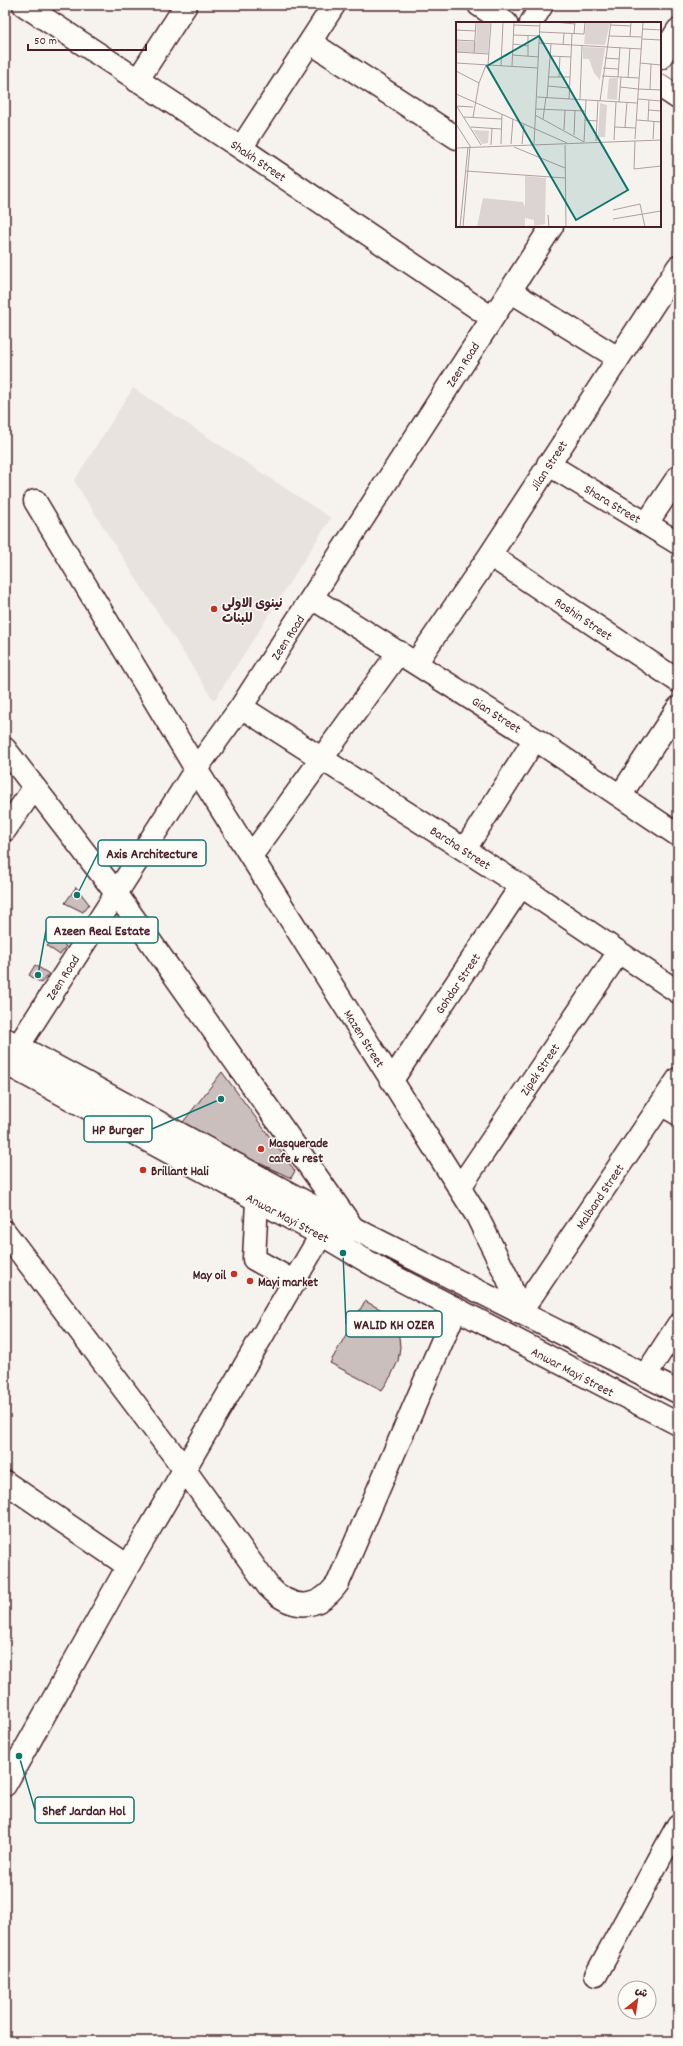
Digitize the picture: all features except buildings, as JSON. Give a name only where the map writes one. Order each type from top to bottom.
[{"type":"street","name":"Shakh Street","points":[[24,5],[137,81],[241,148],[492,318]]},
{"type":"street","points":[[137,81],[186,5]]},
{"type":"street","points":[[241,148],[334,5]]},
{"type":"street","points":[[479,5],[504,22]]},
{"type":"street","points":[[531,22],[542,5]]},
{"type":"street","points":[[661,56],[678,30]]},
{"type":"street","points":[[310,42],[456,137]]},
{"type":"street","points":[[661,87],[678,98]]},
{"type":"street","name":"Zeen Road","points":[[12,1042],[116,893],[196,769],[241,708],[551,227]]},
{"type":"street","name":"Jilan Street","points":[[251,856],[321,758],[407,657],[490,555],[678,267]]},
{"type":"street","points":[[510,291],[618,358]]},
{"type":"street","name":"Shara Street","points":[[548,464],[678,543]]},
{"type":"street","points":[[648,524],[678,477]]},
{"type":"street","name":"Mazen Street","points":[[35,501],[196,769],[460,1187],[493,1248],[520,1313]]},
{"type":"street","name":"Roshin Street","points":[[490,555],[678,681]]},
{"type":"street","name":"Gian Street","points":[[312,598],[535,738],[678,835]]},
{"type":"street","name":"Barcha Street","points":[[241,708],[465,849],[678,992]]},
{"type":"street","points":[[620,796],[678,708]]},
{"type":"street","points":[[465,849],[535,738]]},
{"type":"street","points":[[5,749],[116,893],[353,1228]]},
{"type":"street","points":[[5,830],[34,788]]},
{"type":"street","name":"Gohdar Street","points":[[392,1080],[521,886]]},
{"type":"street","name":"Zipek Street","points":[[460,1187],[619,952]]},
{"type":"street","name":"Anwar Mayi Street","points":[[12,1042],[353,1228],[678,1392]]},
{"type":"street","name":"Anwar Mayi Street","points":[[5,1063],[321,1235],[387,1273],[678,1424]]},
{"type":"street","name":"Malband Street","points":[[520,1313],[670,1109],[678,1079]]},
{"type":"street","points":[[132,1133],[142,1112]]},
{"type":"street","points":[[257,1201],[254,1259],[295,1282]]},
{"type":"street","points":[[5,1232],[186,1470],[268,1586],[278,1596],[290,1603],[304,1605],[318,1602],[330,1595],[345,1572],[456,1309]]},
{"type":"street","points":[[5,1785],[128,1566],[186,1470],[321,1235]]},
{"type":"street","points":[[645,1376],[678,1325]]},
{"type":"street","points":[[5,1482],[128,1566]]},
{"type":"street","points":[[596,1975],[678,1825]]},
{"type":"shaded area","name":"نينوى الاولى للبنات","points":[[133,388],[331,518],[214,701],[74,481]]},
{"type":"place","name":"نينوى الاولى للبنات","points":[[214,609]]},
{"type":"place","name":"Axis Architecture","points":[[77,895]]},
{"type":"place","name":"Azeen Real Estate","points":[[38,975]]},
{"type":"place","name":"HP Burger","points":[[221,1099]]},
{"type":"place","name":"Masquerade cafe & rest","points":[[261,1149]]},
{"type":"place","name":"Brillant Hali","points":[[143,1170]]},
{"type":"place","name":"WALID KH OZER","points":[[343,1253]]},
{"type":"place","name":"May oil","points":[[234,1274]]},
{"type":"place","name":"Mayi market","points":[[250,1281]]},
{"type":"place","name":"Shef Jardan Hol","points":[[19,1756]]}]
